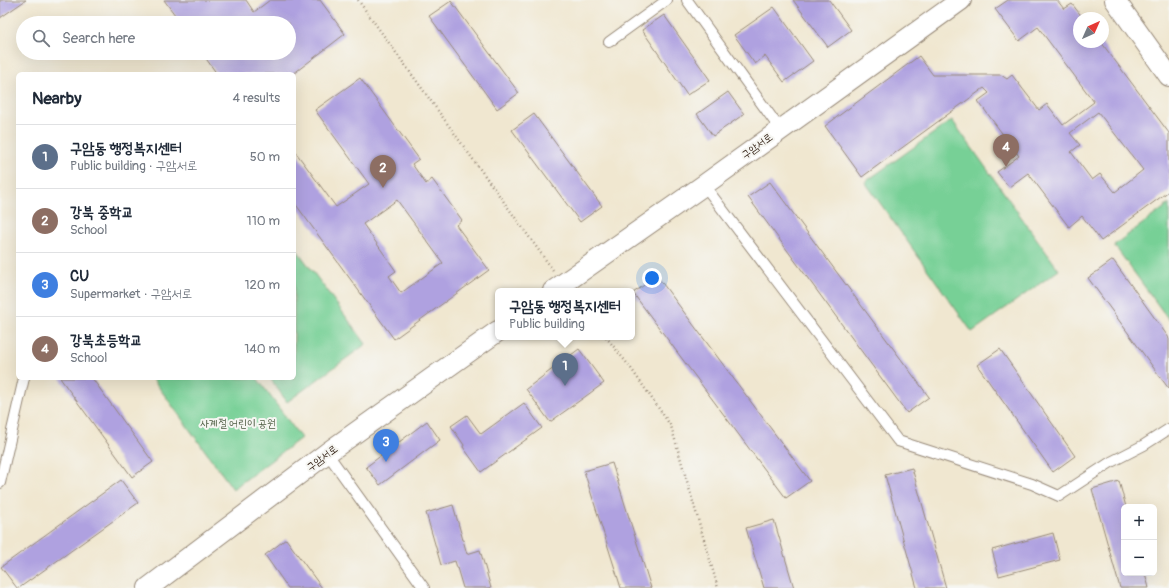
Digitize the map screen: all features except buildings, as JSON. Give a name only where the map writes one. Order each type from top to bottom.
[{"type":"street","name":"구암서로","points":[[558,287],[704,185],[961,0]]},
{"type":"street","points":[[1115,0],[1169,76]]},
{"type":"street","name":"구암서로","points":[[148,588],[327,453],[495,333]]},
{"type":"lane","points":[[609,42],[667,0]]},
{"type":"lane","points":[[687,0],[780,129]]},
{"type":"lane","points":[[704,185],[898,441],[1032,484],[1059,496],[1111,462],[1144,445],[1169,429]]},
{"type":"lane","points":[[0,483],[24,380]]},
{"type":"lane","points":[[327,453],[424,588]]},
{"type":"path","points":[[358,0],[558,287]]},
{"type":"path","points":[[608,340],[630,367],[671,426],[718,588]]},
{"type":"green space","points":[[952,120],[1059,270],[972,332],[865,182]]},
{"type":"green space","points":[[1169,204],[1169,320],[1114,245]]},
{"type":"green space","points":[[296,249],[366,344],[287,402],[271,380],[296,380]]},
{"type":"green space","name":"사계절 어린이 공원","points":[[153,380],[258,380],[301,438],[233,489]]},
{"type":"place","name":"강북초등학교","points":[[1006,167]]},
{"type":"place","name":"강북 중학교","points":[[383,188]]},
{"type":"place","name":"구암동 행정복지센터","points":[[565,386]]},
{"type":"place","name":"CU","points":[[386,462]]}]
